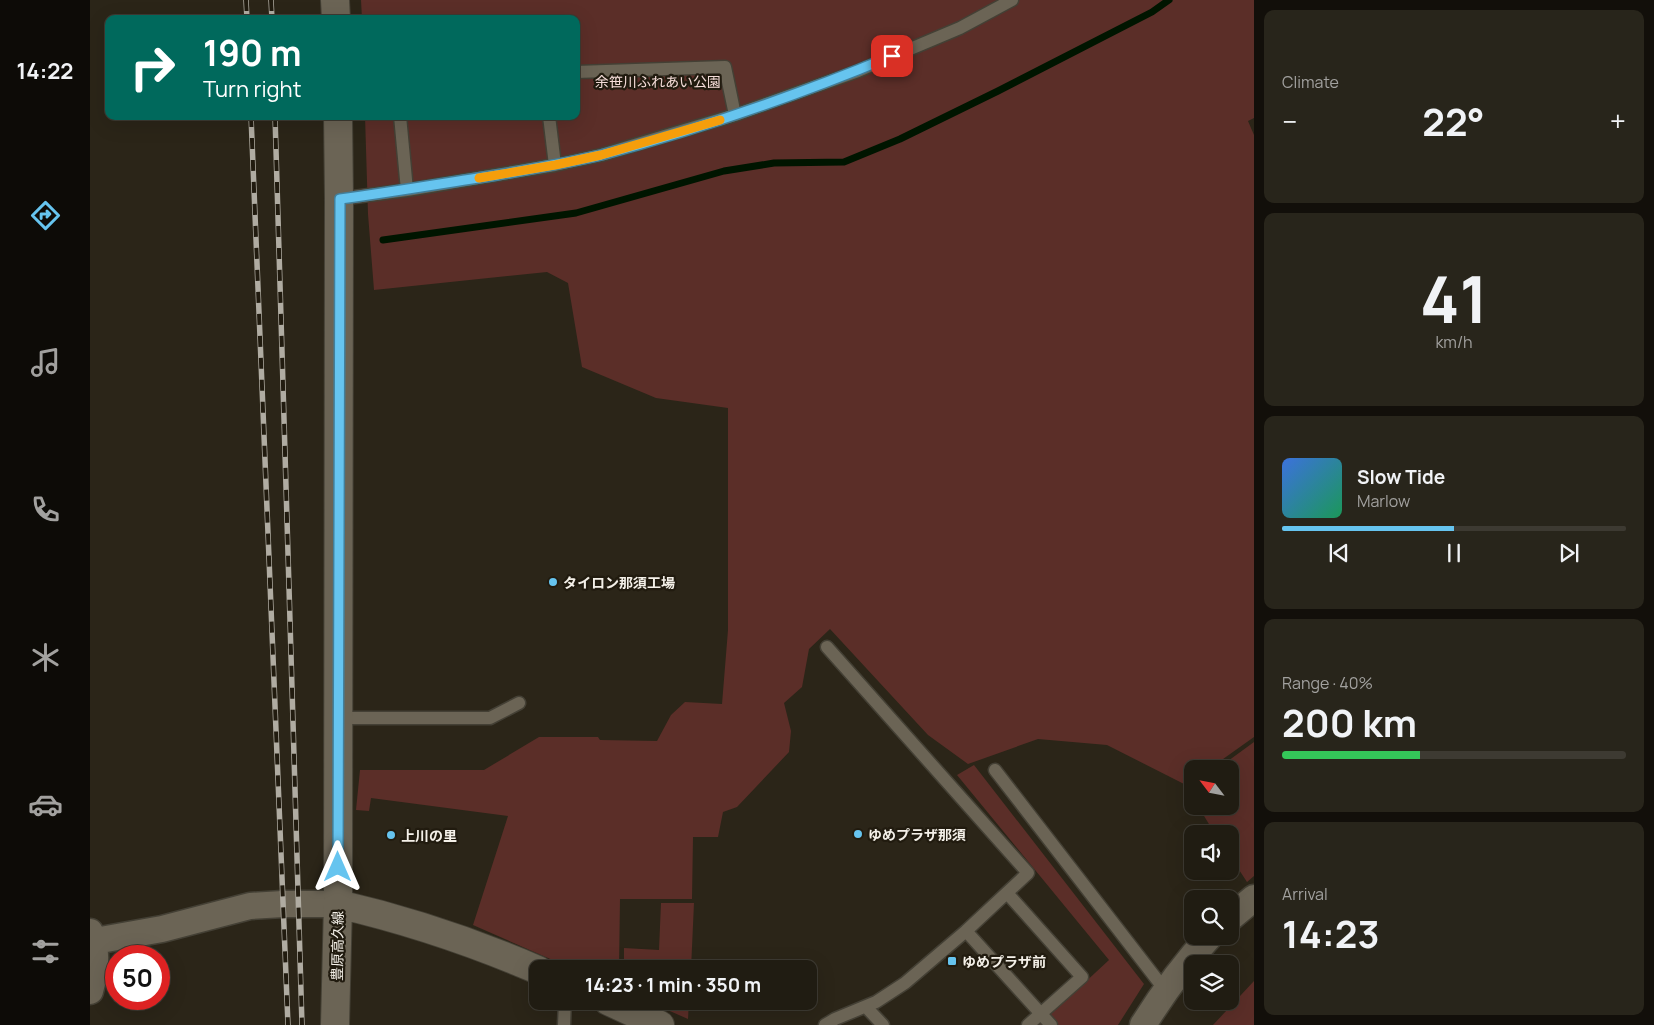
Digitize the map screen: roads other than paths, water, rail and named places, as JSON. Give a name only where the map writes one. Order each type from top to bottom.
[{"type":"main road","points":[[335,0],[336,15]]},
{"type":"main road","name":"豊原高久線","points":[[335,1025],[338,904],[340,199],[338,120]]},
{"type":"main road","points":[[338,904],[425,928],[490,950],[529,966]]},
{"type":"main road","points":[[628,1010],[660,1025]]},
{"type":"street","points":[[1239,910],[1254,898]]},
{"type":"street","points":[[90,991],[94,977],[92,936],[162,929],[250,906],[338,904]]},
{"type":"street","points":[[1143,1025],[1165,990],[1201,945]]},
{"type":"lane","points":[[340,199],[555,165],[601,155],[735,115],[858,70],[960,28],[1012,0]]},
{"type":"lane","points":[[580,72],[725,67],[735,115]]},
{"type":"lane","points":[[400,120],[406,190]]},
{"type":"lane","points":[[549,120],[555,165]]},
{"type":"lane","points":[[826,1025],[835,1019],[876,1002],[905,983],[1028,873],[827,647]]},
{"type":"lane","points":[[338,718],[490,718],[519,703]]},
{"type":"lane","points":[[995,770],[1165,990]]},
{"type":"lane","points":[[1006,893],[1082,977],[1028,1025]]},
{"type":"lane","points":[[966,930],[1051,1025]]},
{"type":"lane","points":[[866,1006],[883,1025]]},
{"type":"lane","points":[[564,1025],[565,1010]]},
{"type":"waterway","points":[[383,240],[576,213],[724,171],[774,163],[844,162],[900,139],[998,91],[1152,12],[1169,0]]},
{"type":"railway","points":[[246,0],[247,15]]},
{"type":"railway","points":[[271,0],[272,15]]},
{"type":"railway","points":[[251,120],[288,1025]]},
{"type":"railway","points":[[275,120],[302,1025]]},
{"type":"place","name":"タイロン那須工場","points":[[553,582]]},
{"type":"place","name":"ゆめプラザ那須","points":[[858,834]]},
{"type":"place","name":"上川の里","points":[[391,835]]},
{"type":"place","name":"ゆめプラザ前","points":[[952,961]]},
{"type":"park label","name":"余笹川ふれあい公園","points":[[658,81]]}]
